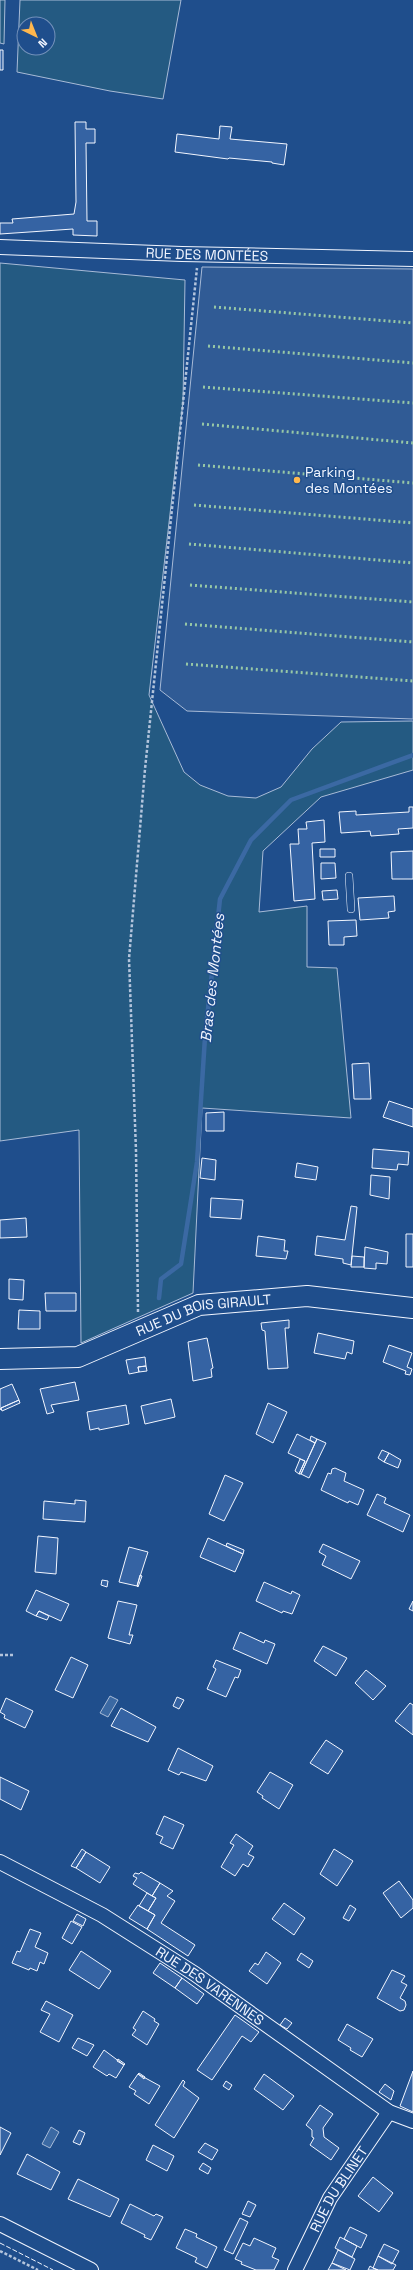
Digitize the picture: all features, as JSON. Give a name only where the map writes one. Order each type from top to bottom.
[{"type":"street","name":"RUE DES MONTÉES","points":[[0,247],[198,254],[413,259]]},
{"type":"street","name":"RUE DU BOIS GIRAULT","points":[[0,1358],[78,1357],[199,1305],[307,1296],[413,1308]]},
{"type":"street","name":"RUE DES VARENNES","points":[[0,1862],[102,1915],[195,1974],[389,2112],[413,2121]]},
{"type":"street","name":"RUE DU BLINET","points":[[295,2270],[330,2198],[389,2112]]},
{"type":"street","points":[[0,2224],[91,2270]]},
{"type":"lane","points":[[349,876],[351,909]]},
{"type":"path","points":[[138,1330],[136,1151],[129,959],[145,769],[198,254]]},
{"type":"path","points":[[0,1655],[14,1655]]},
{"type":"path","points":[[0,2251],[38,2270]]},
{"type":"shaded area","points":[[0,0],[5,0],[4,44],[0,43]]},
{"type":"shaded area","points":[[20,0],[181,0],[163,99],[110,91],[17,72],[18,56],[56,56],[56,16],[19,16]]},
{"type":"shaded area","points":[[0,263],[185,280],[183,402],[149,695],[184,772],[200,785],[228,796],[256,798],[281,787],[312,749],[341,722],[413,721],[413,770],[321,797],[263,851],[259,912],[307,906],[307,967],[337,968],[351,1118],[202,1108],[193,1293],[81,1343],[79,1130],[0,1141]]},
{"type":"shaded area","name":"Parking des Montées","points":[[202,267],[413,269],[413,719],[187,711],[160,690]]},
{"type":"shaded area","points":[[110,1696],[118,1700],[108,1717],[100,1713]]},
{"type":"shaded area","points":[[51,2127],[59,2132],[50,2148],[42,2144]]},
{"type":"building","points":[[0,50],[3,50],[3,70],[0,70]]},
{"type":"building","points":[[75,122],[86,122],[86,129],[95,129],[95,143],[86,143],[87,221],[97,221],[97,236],[73,235],[73,229],[0,234],[0,223],[13,223],[12,219],[74,214],[76,202]]},
{"type":"building","points":[[220,126],[232,127],[230,139],[287,144],[284,165],[272,162],[228,159],[175,152],[177,134],[219,139]]},
{"type":"building","points":[[409,807],[413,807],[413,828],[398,829],[399,834],[371,836],[370,831],[341,833],[339,812],[356,811],[356,815],[409,812]]},
{"type":"building","points":[[324,820],[325,842],[312,843],[315,899],[294,901],[290,844],[299,844],[298,829],[307,829],[306,822]]},
{"type":"building","points":[[320,849],[335,849],[335,857],[320,857]]},
{"type":"building","points":[[413,851],[413,879],[392,879],[391,852]]},
{"type":"building","points":[[321,863],[335,863],[336,878],[321,879]]},
{"type":"building","points":[[337,890],[338,899],[323,900],[322,891]]},
{"type":"building","points":[[394,896],[395,911],[388,912],[389,918],[360,920],[358,898]]},
{"type":"building","points":[[356,920],[357,936],[344,937],[344,945],[329,945],[328,921]]},
{"type":"building","points":[[369,1063],[371,1099],[354,1099],[352,1064]]},
{"type":"building","points":[[389,1101],[413,1109],[413,1127],[383,1117]]},
{"type":"building","points":[[224,1112],[224,1131],[206,1131],[206,1113]]},
{"type":"building","points":[[373,1149],[409,1152],[408,1165],[398,1164],[397,1170],[372,1168]]},
{"type":"building","points":[[202,1158],[216,1160],[215,1180],[200,1178]]},
{"type":"building","points":[[297,1163],[318,1167],[316,1180],[295,1177]]},
{"type":"building","points":[[371,1175],[390,1177],[389,1199],[370,1195]]},
{"type":"building","points":[[211,1198],[243,1200],[241,1219],[210,1217]]},
{"type":"building","points":[[351,1206],[357,1207],[351,1265],[343,1263],[343,1259],[315,1255],[317,1236],[345,1240]]},
{"type":"building","points":[[26,1218],[27,1237],[0,1238],[0,1220]]},
{"type":"building","points":[[406,1234],[413,1234],[413,1267],[406,1267]]},
{"type":"building","points":[[258,1236],[285,1240],[284,1251],[288,1251],[286,1259],[256,1256]]},
{"type":"building","points":[[365,1247],[388,1252],[387,1264],[376,1263],[376,1269],[364,1268]]},
{"type":"building","points":[[352,1256],[364,1257],[364,1267],[351,1267]]},
{"type":"building","points":[[9,1279],[24,1280],[23,1300],[9,1299]]},
{"type":"building","points":[[45,1293],[76,1293],[76,1311],[46,1311]]},
{"type":"building","points":[[19,1310],[40,1311],[40,1329],[18,1329]]},
{"type":"building","points":[[289,1320],[289,1328],[285,1328],[288,1368],[268,1369],[265,1331],[262,1330],[261,1323]]},
{"type":"building","points":[[318,1333],[354,1341],[352,1354],[347,1352],[345,1359],[314,1353]]},
{"type":"building","points":[[207,1338],[213,1368],[211,1369],[212,1377],[193,1381],[188,1342]]},
{"type":"building","points":[[389,1345],[412,1353],[407,1367],[412,1369],[410,1375],[405,1374],[406,1371],[383,1362]]},
{"type":"building","points":[[145,1357],[146,1366],[138,1367],[139,1372],[129,1374],[126,1360]]},
{"type":"building","points":[[146,1366],[147,1371],[139,1372],[138,1367]]},
{"type":"building","points":[[75,1382],[79,1400],[51,1405],[54,1412],[47,1414],[40,1389]]},
{"type":"building","points":[[12,1384],[19,1400],[1,1408],[0,1410],[0,1389]]},
{"type":"building","points":[[171,1399],[175,1417],[145,1424],[141,1406]]},
{"type":"building","points":[[19,1400],[20,1403],[2,1411],[1,1408]]},
{"type":"building","points":[[268,1403],[287,1412],[273,1443],[256,1434]]},
{"type":"building","points":[[126,1405],[129,1424],[99,1430],[99,1428],[90,1430],[87,1412]]},
{"type":"building","points":[[297,1434],[315,1443],[301,1474],[299,1474],[305,1461],[288,1453]]},
{"type":"building","points":[[311,1436],[317,1439],[315,1443],[310,1440]]},
{"type":"building","points":[[317,1439],[326,1443],[309,1478],[301,1474]]},
{"type":"building","points":[[382,1450],[389,1453],[384,1462],[378,1458]]},
{"type":"building","points":[[389,1453],[401,1460],[398,1468],[384,1462]]},
{"type":"building","points":[[300,1459],[305,1461],[299,1474],[295,1471]]},
{"type":"building","points":[[335,1468],[346,1473],[344,1481],[364,1490],[358,1505],[349,1501],[348,1503],[321,1490],[328,1473],[331,1474],[332,1469]]},
{"type":"building","points":[[225,1475],[243,1483],[224,1521],[209,1514]]},
{"type":"building","points":[[377,1494],[386,1498],[384,1503],[410,1515],[403,1532],[367,1515]]},
{"type":"building","points":[[75,1500],[86,1501],[85,1522],[43,1519],[44,1501],[75,1504]]},
{"type":"building","points":[[38,1536],[58,1538],[56,1574],[35,1572]]},
{"type":"building","points":[[208,1538],[243,1554],[235,1572],[200,1557]]},
{"type":"building","points":[[227,1543],[244,1550],[243,1554],[226,1546]]},
{"type":"building","points":[[323,1544],[360,1561],[351,1579],[322,1565],[326,1556],[319,1552]]},
{"type":"building","points":[[129,1547],[148,1552],[137,1586],[119,1582]]},
{"type":"building","points":[[140,1575],[142,1576],[138,1587],[137,1586]]},
{"type":"building","points":[[102,1580],[108,1581],[107,1587],[101,1585]]},
{"type":"building","points":[[264,1582],[291,1594],[292,1591],[300,1595],[292,1614],[283,1611],[282,1613],[256,1601]]},
{"type":"building","points":[[36,1590],[69,1604],[61,1621],[39,1611],[36,1616],[26,1611]]},
{"type":"building","points":[[118,1601],[137,1605],[129,1635],[133,1635],[130,1644],[108,1638]]},
{"type":"building","points":[[413,1601],[413,1611],[409,1609]]},
{"type":"building","points":[[39,1611],[49,1616],[47,1620],[36,1616]]},
{"type":"building","points":[[240,1632],[264,1643],[265,1640],[275,1644],[267,1664],[233,1649]]},
{"type":"building","points":[[323,1646],[347,1658],[336,1676],[314,1661]]},
{"type":"building","points":[[71,1657],[88,1665],[73,1698],[55,1690]]},
{"type":"building","points":[[216,1660],[241,1670],[238,1678],[235,1677],[226,1697],[207,1689],[216,1669],[213,1667]]},
{"type":"building","points":[[366,1670],[386,1686],[373,1700],[355,1683]]},
{"type":"building","points":[[177,1697],[184,1700],[179,1709],[173,1706]]},
{"type":"building","points":[[6,1698],[33,1711],[25,1728],[4,1718],[5,1715],[0,1712]]},
{"type":"building","points":[[410,1703],[413,1705],[413,1735],[395,1721]]},
{"type":"building","points":[[121,1708],[156,1727],[148,1742],[111,1726]]},
{"type":"building","points":[[326,1740],[343,1751],[328,1774],[310,1763]]},
{"type":"building","points":[[178,1748],[213,1766],[206,1781],[181,1772],[179,1775],[168,1770]]},
{"type":"building","points":[[270,1772],[293,1785],[279,1809],[262,1798],[263,1796],[257,1792]]},
{"type":"building","points":[[0,1777],[29,1791],[21,1810],[0,1799]]},
{"type":"building","points":[[164,1816],[184,1825],[173,1849],[160,1843],[163,1837],[156,1834]]},
{"type":"building","points":[[236,1834],[253,1846],[248,1854],[254,1857],[248,1867],[243,1864],[235,1876],[221,1867],[234,1845],[230,1843]]},
{"type":"building","points":[[82,1849],[86,1852],[76,1868],[71,1866]]},
{"type":"building","points":[[334,1849],[353,1861],[337,1886],[320,1874]]},
{"type":"building","points":[[86,1852],[110,1867],[100,1883],[76,1868]]},
{"type":"building","points":[[141,1872],[160,1883],[152,1896],[133,1884],[137,1878],[133,1876],[135,1873],[139,1874]]},
{"type":"building","points":[[399,1881],[413,1900],[413,1908],[401,1918],[383,1893]]},
{"type":"building","points":[[160,1883],[173,1891],[167,1896],[175,1901],[161,1923],[195,1945],[188,1956],[147,1929],[155,1915],[148,1911],[156,1898],[152,1896]]},
{"type":"building","points":[[147,1893],[156,1898],[148,1911],[139,1906]]},
{"type":"building","points":[[284,1903],[305,1918],[294,1935],[272,1919]]},
{"type":"building","points":[[138,1905],[155,1915],[147,1929],[129,1918]]},
{"type":"building","points":[[350,1905],[356,1909],[349,1921],[343,1918]]},
{"type":"building","points":[[77,1914],[86,1919],[83,1926],[73,1921]]},
{"type":"building","points":[[71,1921],[82,1927],[72,1944],[62,1938]]},
{"type":"building","points":[[30,1929],[41,1933],[35,1947],[48,1953],[44,1964],[40,1962],[37,1971],[30,1968],[29,1970],[12,1963],[17,1951],[20,1952]]},
{"type":"building","points":[[81,1951],[111,1971],[99,1989],[69,1970]]},
{"type":"building","points":[[266,1952],[281,1963],[267,1984],[249,1971],[255,1963],[258,1965]]},
{"type":"building","points":[[301,1953],[313,1961],[309,1968],[297,1960]]},
{"type":"building","points":[[160,1963],[182,1978],[175,1988],[153,1973]]},
{"type":"building","points":[[392,1970],[405,1976],[401,1982],[407,1985],[400,1998],[405,2001],[406,2005],[404,2010],[400,2011],[377,1998]]},
{"type":"building","points":[[182,1978],[204,1994],[197,2004],[175,1988]]},
{"type":"building","points":[[46,2001],[73,2015],[59,2042],[40,2032],[50,2014],[41,2010]]},
{"type":"building","points":[[143,2011],[155,2019],[154,2021],[159,2024],[147,2045],[132,2035],[136,2030],[133,2028]]},
{"type":"building","points":[[235,2015],[259,2032],[251,2042],[242,2036],[212,2080],[197,2070]]},
{"type":"building","points":[[285,2018],[292,2023],[287,2029],[280,2025]]},
{"type":"building","points":[[347,2024],[373,2039],[362,2057],[350,2050],[351,2048],[338,2040]]},
{"type":"building","points":[[78,2038],[94,2045],[87,2056],[72,2048]]},
{"type":"building","points":[[104,2050],[124,2065],[116,2078],[109,2074],[107,2076],[93,2067]]},
{"type":"building","points":[[118,2059],[125,2064],[124,2065],[117,2061]]},
{"type":"building","points":[[413,2071],[413,2112],[400,2106]]},
{"type":"building","points":[[139,2073],[145,2077],[144,2079],[138,2074]]},
{"type":"building","points":[[138,2074],[160,2086],[149,2104],[134,2094],[136,2091],[129,2087]]},
{"type":"building","points":[[264,2074],[294,2096],[283,2110],[254,2089]]},
{"type":"building","points":[[183,2080],[185,2082],[183,2086],[199,2098],[174,2138],[155,2125]]},
{"type":"building","points":[[226,2081],[232,2085],[229,2090],[223,2086]]},
{"type":"building","points":[[385,2084],[394,2091],[391,2100],[379,2092]]},
{"type":"building","points":[[320,2105],[333,2114],[323,2128],[324,2137],[339,2148],[331,2160],[310,2145],[314,2138],[312,2137],[312,2130],[306,2125]]},
{"type":"building","points":[[0,2127],[11,2133],[0,2155]]},
{"type":"building","points":[[79,2130],[85,2133],[80,2145],[73,2142]]},
{"type":"building","points":[[205,2143],[218,2150],[212,2160],[198,2152]]},
{"type":"building","points":[[153,2145],[174,2156],[167,2171],[146,2160]]},
{"type":"building","points":[[27,2154],[60,2172],[51,2190],[17,2174]]},
{"type":"building","points":[[203,2163],[211,2168],[208,2174],[199,2169]]},
{"type":"building","points":[[373,2177],[393,2193],[379,2212],[358,2196]]},
{"type":"building","points":[[78,2179],[119,2199],[110,2217],[68,2199]]},
{"type":"building","points":[[248,2201],[256,2205],[250,2217],[242,2214]]},
{"type":"building","points":[[130,2204],[154,2216],[156,2214],[163,2217],[151,2240],[144,2237],[145,2235],[121,2223]]},
{"type":"building","points":[[240,2218],[248,2222],[233,2254],[224,2250]]},
{"type":"building","points":[[350,2227],[367,2235],[361,2248],[344,2239]]},
{"type":"building","points":[[185,2229],[197,2234],[196,2237],[217,2247],[207,2268],[195,2262],[197,2258],[176,2248]]},
{"type":"building","points":[[340,2237],[357,2246],[352,2257],[335,2248]]},
{"type":"building","points":[[254,2238],[276,2248],[272,2257],[279,2260],[274,2270],[256,2270],[241,2264],[242,2262],[235,2259],[243,2243],[250,2246]]},
{"type":"building","points":[[384,2244],[399,2251],[392,2264],[378,2256]]},
{"type":"building","points":[[338,2250],[355,2259],[350,2270],[332,2263]]},
{"type":"building","points":[[378,2256],[396,2265],[393,2270],[378,2270],[373,2268]]},
{"type":"building","points":[[332,2263],[346,2270],[328,2270]]},
{"type":"building","points":[[370,2266],[373,2268],[378,2270],[368,2270]]},
{"type":"waterway","name":"Bras des Montées","points":[[159,1298],[161,1279],[181,1264],[197,1162],[205,1037],[220,899],[251,840],[291,800],[413,755]]},
{"type":"hedge","points":[[214,307],[413,323]]},
{"type":"hedge","points":[[208,346],[413,363]]},
{"type":"hedge","points":[[203,387],[413,403]]},
{"type":"hedge","points":[[202,424],[413,443]]},
{"type":"hedge","points":[[198,465],[413,483]]},
{"type":"hedge","points":[[194,505],[413,523]]},
{"type":"hedge","points":[[189,544],[413,563]]},
{"type":"hedge","points":[[190,585],[413,602]]},
{"type":"hedge","points":[[185,624],[413,642]]},
{"type":"hedge","points":[[186,664],[413,681]]},
{"type":"fence","points":[[0,2243],[53,2270]]},
{"type":"place","name":"Parking des Montées","points":[[297,480]]}]
